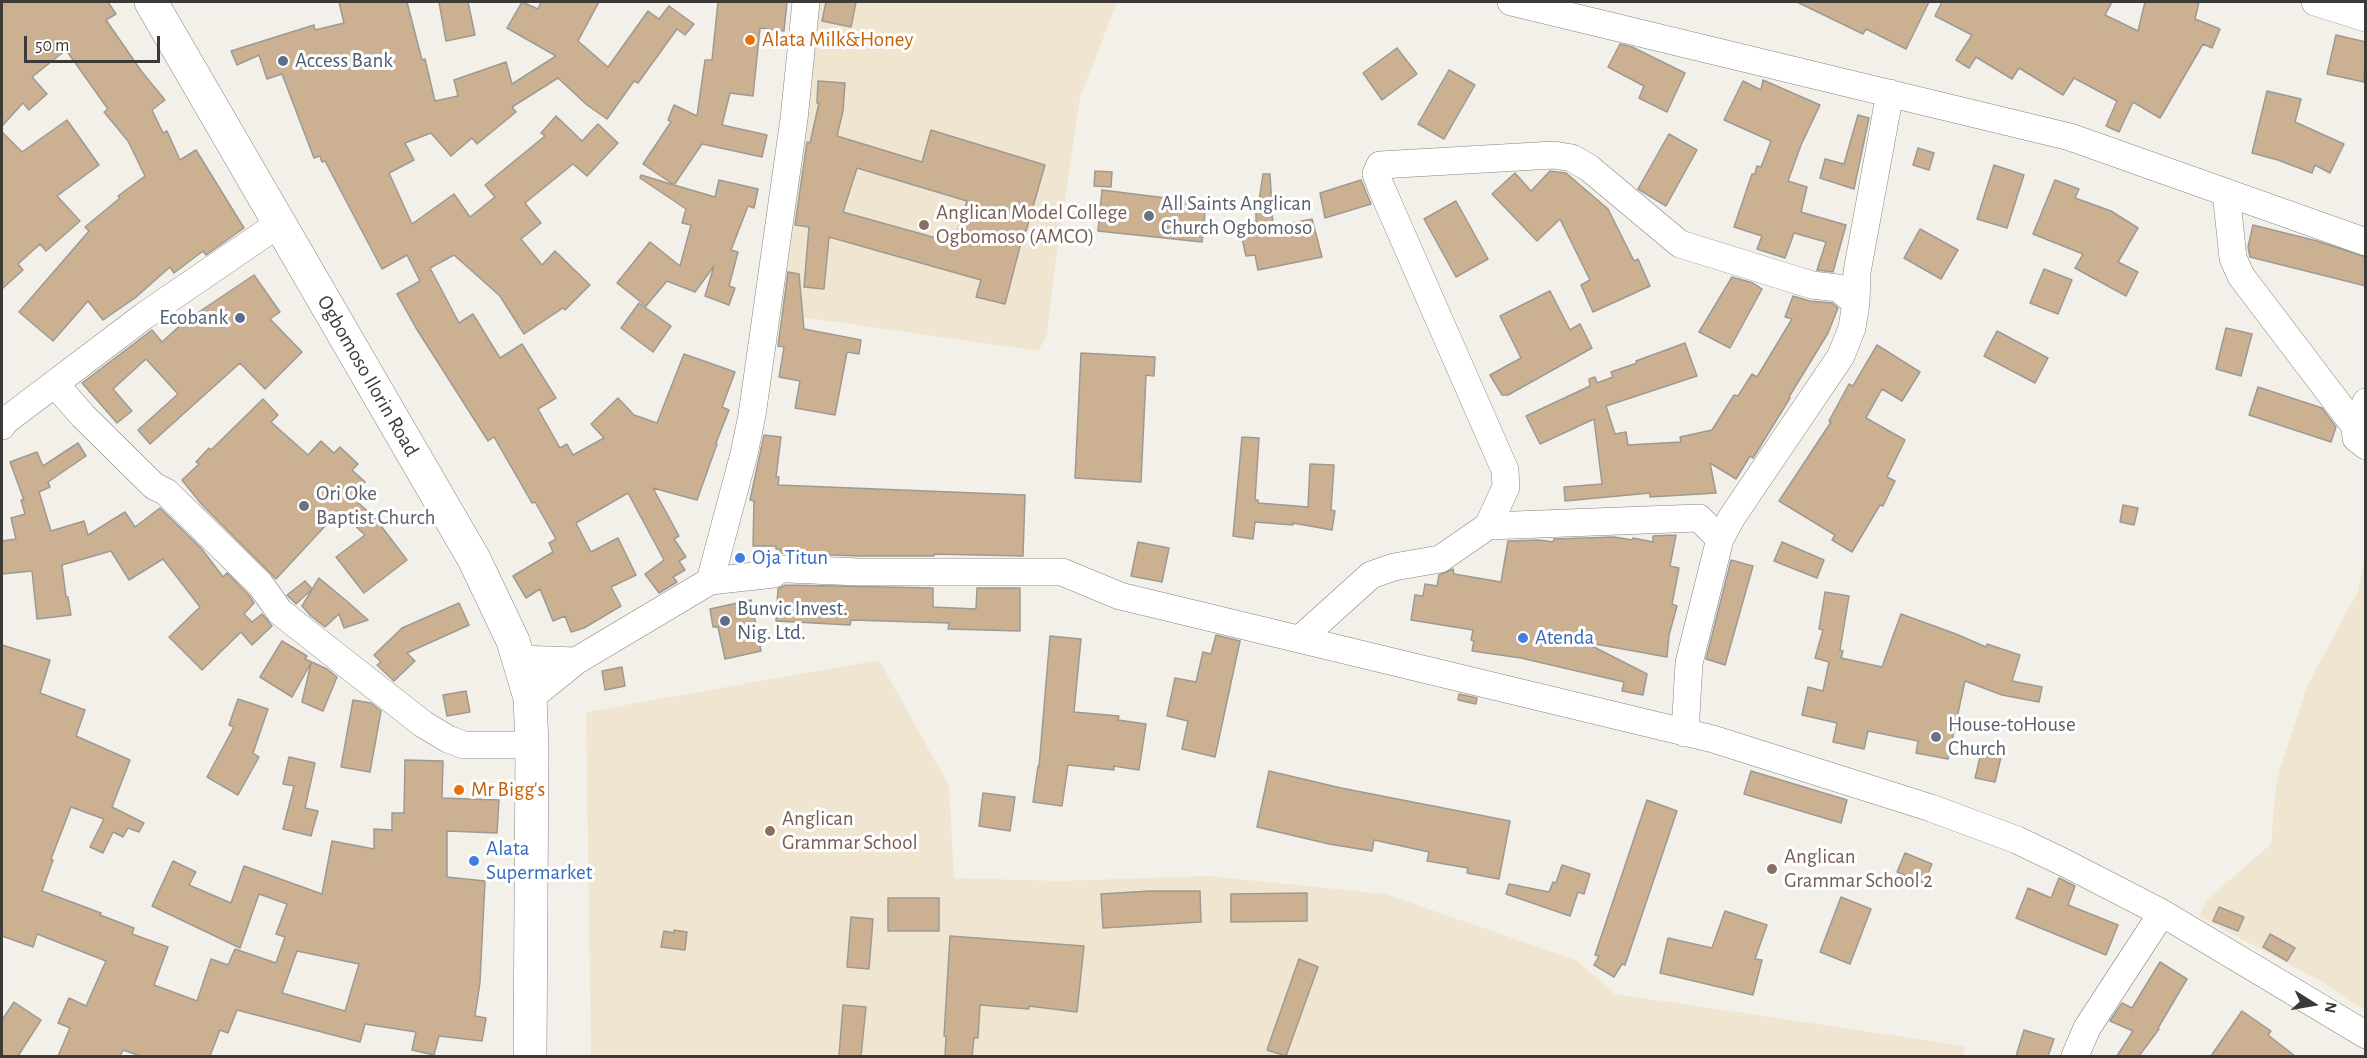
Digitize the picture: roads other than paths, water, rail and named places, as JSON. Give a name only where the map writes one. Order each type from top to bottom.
[{"type":"highway","name":"Ogbomoso Ilorin Road","points":[[151,2],[474,559],[502,616],[519,660],[530,698],[532,745],[530,1056]]},
{"type":"street","points":[[710,581],[744,454],[752,415],[794,119],[806,2]]},
{"type":"street","points":[[1511,2],[1564,7],[1890,93],[2070,137],[2366,242]]},
{"type":"street","points":[[2315,2],[2366,18]]},
{"type":"street","points":[[1685,734],[1689,663],[1720,539],[1732,517],[1841,356],[1852,328],[1851,288],[1890,93]]},
{"type":"street","points":[[1300,639],[1371,575],[1394,567],[1440,559],[1488,526],[1506,487],[1505,470],[1376,174],[1380,165],[1554,155],[1572,158],[1589,168],[1680,244],[1812,285],[1851,288]]},
{"type":"street","points":[[2226,192],[2233,258],[2241,276],[2362,425]]},
{"type":"street","points":[[2,426],[4,422],[144,316],[280,223]]},
{"type":"street","points":[[55,384],[83,416],[154,486],[166,492],[260,584],[280,612],[423,724],[448,739],[464,745],[532,745]]},
{"type":"street","points":[[1488,526],[1699,518],[1720,539]]},
{"type":"street","points":[[530,698],[576,661],[710,581],[774,574],[779,569],[859,572],[1062,572],[1120,596],[1713,739],[1953,816],[2017,840],[2065,862],[2162,913],[2366,1035]]},
{"type":"street","points":[[519,660],[576,661]]},
{"type":"street","points":[[2075,1056],[2102,1003],[2162,913]]},
{"type":"place","name":"Alata Milk&Honey","points":[[750,40]]},
{"type":"place","name":"Access Bank","points":[[283,61]]},
{"type":"place","name":"All Saints Anglican Church Ogbomoso","points":[[1149,216]]},
{"type":"place","name":"Anglican Model College Ogbomoso (AMCO)","points":[[924,225]]},
{"type":"place","name":"Ecobank","points":[[240,318]]},
{"type":"place","name":"Ori Oke Baptist Church","points":[[304,506]]},
{"type":"place","name":"Oja Titun","points":[[740,558]]},
{"type":"place","name":"Bunvic Invest. Nig. Ltd.","points":[[725,621]]},
{"type":"place","name":"Atenda","points":[[1523,638]]},
{"type":"place","name":"House-toHouse Church","points":[[1936,737]]},
{"type":"place","name":"Mr Bigg's","points":[[459,790]]},
{"type":"place","name":"Anglican Grammar School","points":[[770,831]]},
{"type":"place","name":"Alata Supermarket","points":[[474,861]]},
{"type":"place","name":"Anglican Grammar School 2","points":[[1772,869]]}]
